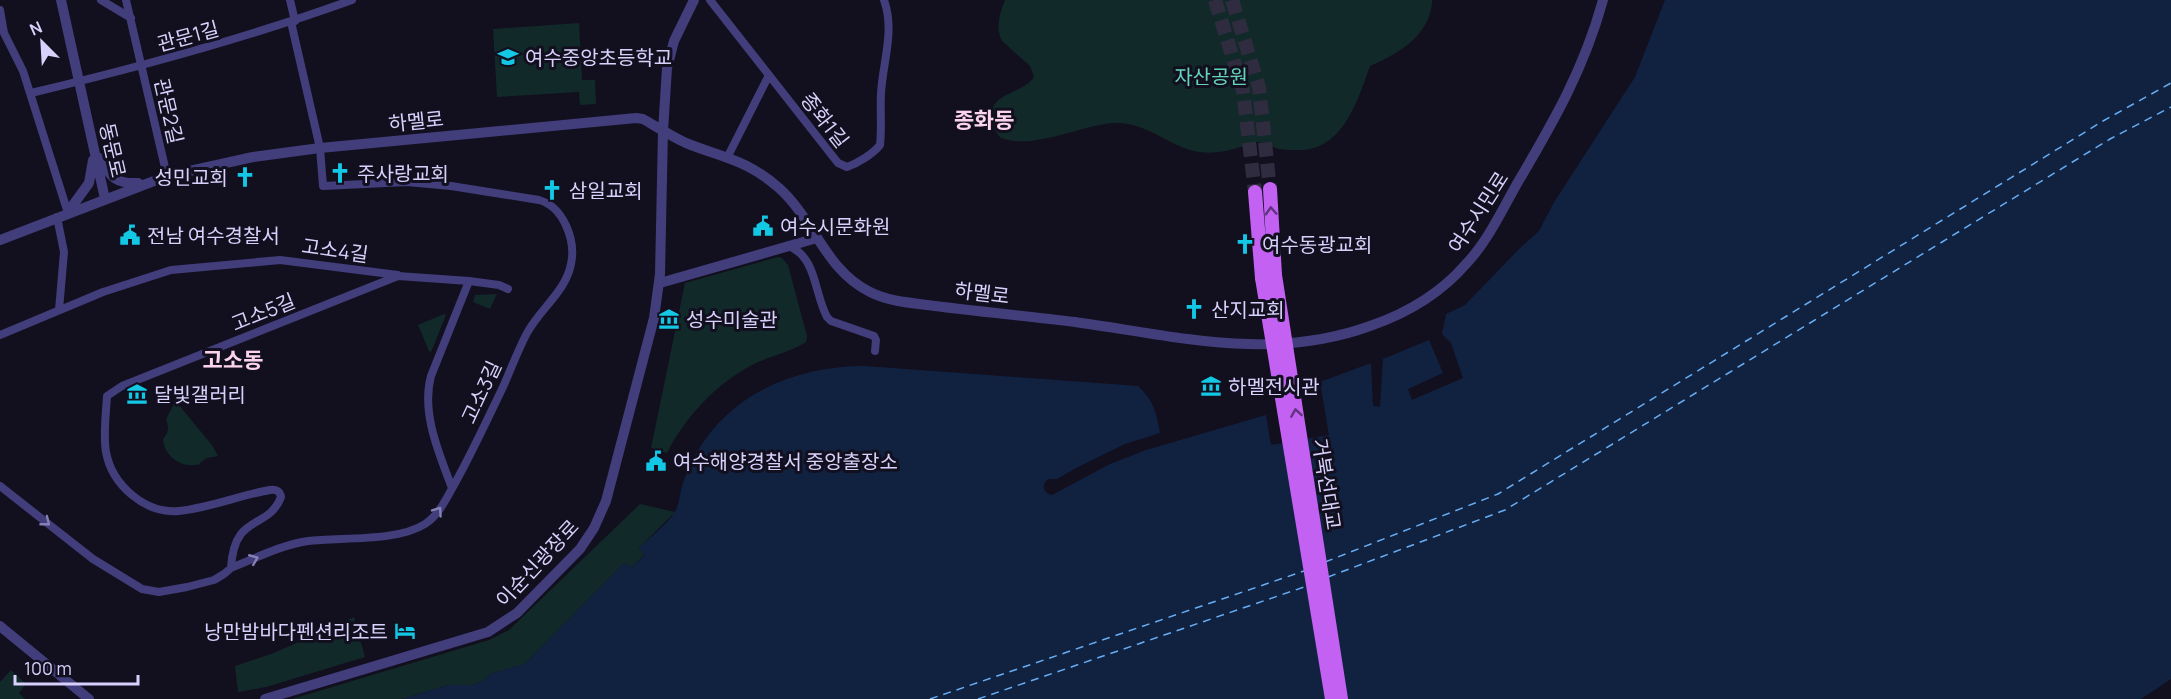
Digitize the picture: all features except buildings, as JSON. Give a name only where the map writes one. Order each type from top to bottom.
[{"type":"main road","points":[[1268,276],[1270,189]]},
{"type":"main road","points":[[1255,192],[1268,276]]},
{"type":"main road","name":"거북선대교","points":[[1268,276],[1332,699]]},
{"type":"main road","name":"거북선대교","points":[[1268,276],[1341,699]]},
{"type":"street","name":"동문로","points":[[0,240],[105,199],[61,0]]},
{"type":"street","points":[[101,0],[131,18]]},
{"type":"street","name":"관문2길","points":[[126,0],[167,176]]},
{"type":"street","name":"고소3길","points":[[0,486],[93,559],[142,590],[159,592],[214,580],[231,568],[273,551],[308,542],[411,531],[433,518],[452,488],[483,429],[522,343],[538,315],[567,279],[571,267],[572,249],[566,228],[555,210],[539,200],[451,186],[408,182],[323,186],[320,148],[290,0]]},
{"type":"street","name":"관문1길","points":[[31,93],[142,66],[293,21],[352,0]]},
{"type":"street","name":"이순신광장로","points":[[265,699],[488,632],[512,618],[580,549],[594,528],[606,501],[654,318],[660,283],[666,75],[674,41],[694,0]]},
{"type":"street","name":"종화1길","points":[[710,0],[838,163],[844,166],[850,166],[868,155],[879,147],[881,140],[881,94],[889,35],[884,0]]},
{"type":"street","name":"여수시민로","points":[[1290,344],[1334,338],[1398,315],[1434,294],[1466,266],[1485,240],[1563,105],[1590,45],[1603,0]]},
{"type":"street","points":[[0,10],[5,36],[19,62],[31,93],[63,215],[64,252],[59,310]]},
{"type":"street","points":[[728,156],[769,75]]},
{"type":"street","name":"하멜로","points":[[105,199],[167,176],[253,157],[320,148],[636,118],[684,142],[728,156],[756,170],[785,194],[802,214],[832,261],[849,278],[867,291],[894,300],[1230,344],[1253,346],[1290,344]]},
{"type":"street","points":[[63,215],[89,183],[94,151]]},
{"type":"street","points":[[94,151],[117,181],[144,183]]},
{"type":"street","points":[[660,283],[817,238]]},
{"type":"street","points":[[789,246],[801,252],[807,261],[826,317],[831,321],[873,335],[875,351]]},
{"type":"street","name":"고소4길","points":[[0,335],[134,280],[175,269],[280,260],[398,276]]},
{"type":"street","name":"고소5길","points":[[231,568],[232,550],[238,536],[276,506],[281,497],[279,493],[274,489],[266,490],[182,510],[165,510],[143,502],[121,484],[107,455],[107,396],[122,386],[398,276],[469,281],[499,285],[508,290]]},
{"type":"street","points":[[452,488],[431,423],[428,392],[431,376],[469,281]]},
{"type":"street","points":[[0,626],[89,699]]},
{"type":"green space","name":"자산공원","points":[[1005,0],[1432,0],[1432,3],[1430,15],[1418,34],[1391,56],[1370,66],[1347,120],[1329,141],[1302,150],[1279,149],[1257,142],[1226,151],[1207,153],[1184,148],[1145,129],[1125,123],[1099,125],[1028,141],[1001,138],[992,123],[992,109],[1002,98],[1023,87],[1034,77],[1030,66],[1002,41],[1000,36],[999,20]]},
{"type":"green space","points":[[579,23],[582,80],[595,80],[596,104],[580,105],[579,92],[497,97],[493,29]]},
{"type":"green space","points":[[778,257],[788,265],[807,336],[806,342],[754,364],[728,380],[693,414],[667,453],[651,448],[685,283]]},
{"type":"green space","points":[[497,294],[490,309],[473,302],[475,295]]},
{"type":"green space","points":[[446,315],[431,352],[418,325]]},
{"type":"green space","points":[[174,404],[178,404],[212,445],[218,456],[207,458],[199,464],[189,465],[178,462],[169,455],[163,439],[168,430],[166,419]]},
{"type":"green space","points":[[640,504],[675,512],[639,548],[645,554],[631,568],[624,563],[525,664],[490,674],[483,681],[473,685],[449,685],[402,699],[292,699],[489,640],[509,630]]},
{"type":"green space","points":[[354,617],[365,657],[266,687],[238,692],[235,666],[274,653]]},
{"type":"green space","points":[[11,670],[26,684],[19,693],[25,699],[0,699],[0,682]]},
{"type":"water","points":[[1665,0],[2171,0],[2171,679],[2141,699],[402,699],[449,685],[473,685],[483,681],[490,674],[525,664],[624,563],[631,568],[645,555],[639,548],[675,512],[691,464],[712,431],[748,398],[792,377],[840,367],[865,366],[1138,386],[1153,407],[1160,433],[1125,444],[1057,479],[1048,479],[1044,488],[1052,495],[1110,464],[1146,450],[1266,415],[1271,445],[1329,435],[1320,382],[1371,363],[1373,406],[1380,407],[1383,359],[1429,340],[1443,373],[1408,389],[1412,400],[1463,378],[1451,343],[1442,334],[1446,314],[1465,305],[1539,231],[1553,204],[1635,77]]},
{"type":"ferry route","points":[[1325,562],[1498,494],[2103,121],[2171,83]]},
{"type":"ferry route","points":[[1328,577],[1505,510],[2110,139],[2171,107]]},
{"type":"ferry route","points":[[930,699],[1304,571]]},
{"type":"ferry route","points":[[978,699],[1307,586]]},
{"type":"tunnel","points":[[1215,0],[1243,91],[1255,192]]},
{"type":"tunnel","points":[[1232,0],[1259,87],[1270,189]]},
{"type":"place","name":"여수중앙초등학교","points":[[508,57]]},
{"type":"place","name":"주사랑교회","points":[[340,173]]},
{"type":"place","name":"성민교회","points":[[245,177]]},
{"type":"place","name":"삼일교회","points":[[552,190]]},
{"type":"place","name":"여수시문화원","points":[[763,226]]},
{"type":"place","name":"전남 여수경찰서","points":[[130,235]]},
{"type":"place","name":"여수동광교회","points":[[1245,244]]},
{"type":"place","name":"산지교회","points":[[1194,309]]},
{"type":"place","name":"성수미술관","points":[[669,319]]},
{"type":"place","name":"하멜전시관","points":[[1211,386]]},
{"type":"place","name":"달빛갤러리","points":[[137,394]]},
{"type":"place","name":"여수해양경찰서 중앙출장소","points":[[656,461]]},
{"type":"place","name":"낭만밤바다펜션리조트","points":[[405,631]]},
{"type":"district","name":"종화동","points":[[984,120]]},
{"type":"district","name":"고소동","points":[[233,360]]}]
